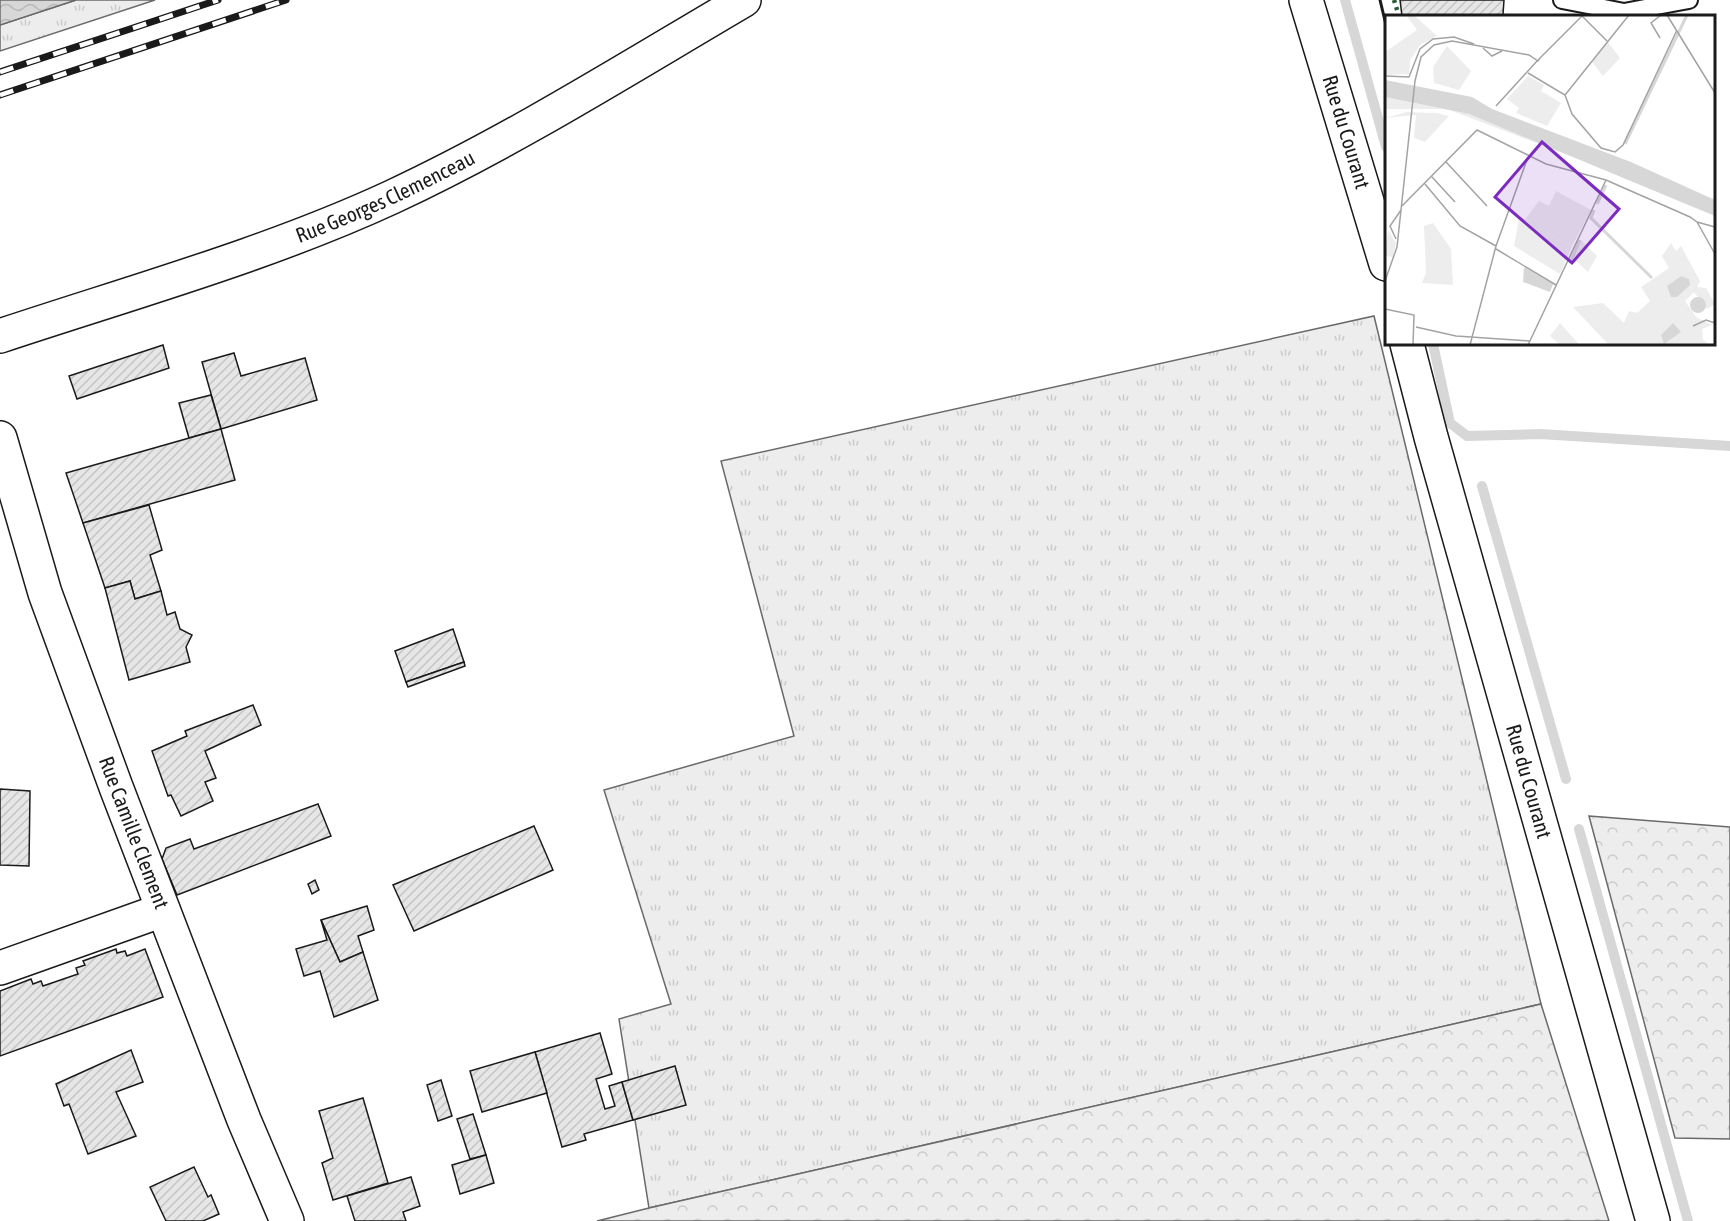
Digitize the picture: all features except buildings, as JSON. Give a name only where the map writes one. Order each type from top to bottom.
[{"type":"street","name":"Rue Georges Clemenceau","points":[[0,336],[290,238],[392,197],[508,139],[744,0]]},
{"type":"street","name":"Rue du Courant","points":[[1306,0],[1384,245]]},
{"type":"street","name":"Rue du Courant","points":[[1407,345],[1436,455],[1653,1221]]},
{"type":"street","name":"Rue Camille Clement","points":[[0,438],[45,593],[163,910],[244,1120],[287,1221]]},
{"type":"street","points":[[0,968],[163,910]]},
{"type":"lane","points":[[1562,0],[1624,14],[1689,0]]},
{"type":"green space","points":[[76,0],[155,0],[0,51],[0,25]]},
{"type":"green space","points":[[1374,316],[1541,1004],[649,1208],[619,1019],[671,1004],[604,790],[794,736],[721,461]]},
{"type":"green space","points":[[1589,816],[1730,827],[1730,1139],[1675,1138]]},
{"type":"green space","points":[[1541,1004],[1609,1221],[597,1221],[649,1208]]},
{"type":"water","points":[[0,0],[76,0],[0,25]]},
{"type":"waterway","points":[[1345,0],[1385,143]]},
{"type":"waterway","points":[[1433,345],[1450,423],[1467,436],[1540,434],[1730,446]]},
{"type":"waterway","points":[[1482,486],[1566,779]]},
{"type":"waterway","points":[[1579,829],[1688,1221]]},
{"type":"railway","points":[[0,72],[218,0]]},
{"type":"railway","points":[[0,95],[286,0]]},
{"type":"hedge","points":[[1394,0],[1399,15]]},
{"type":"wall","points":[[1380,0],[1385,21]]}]
